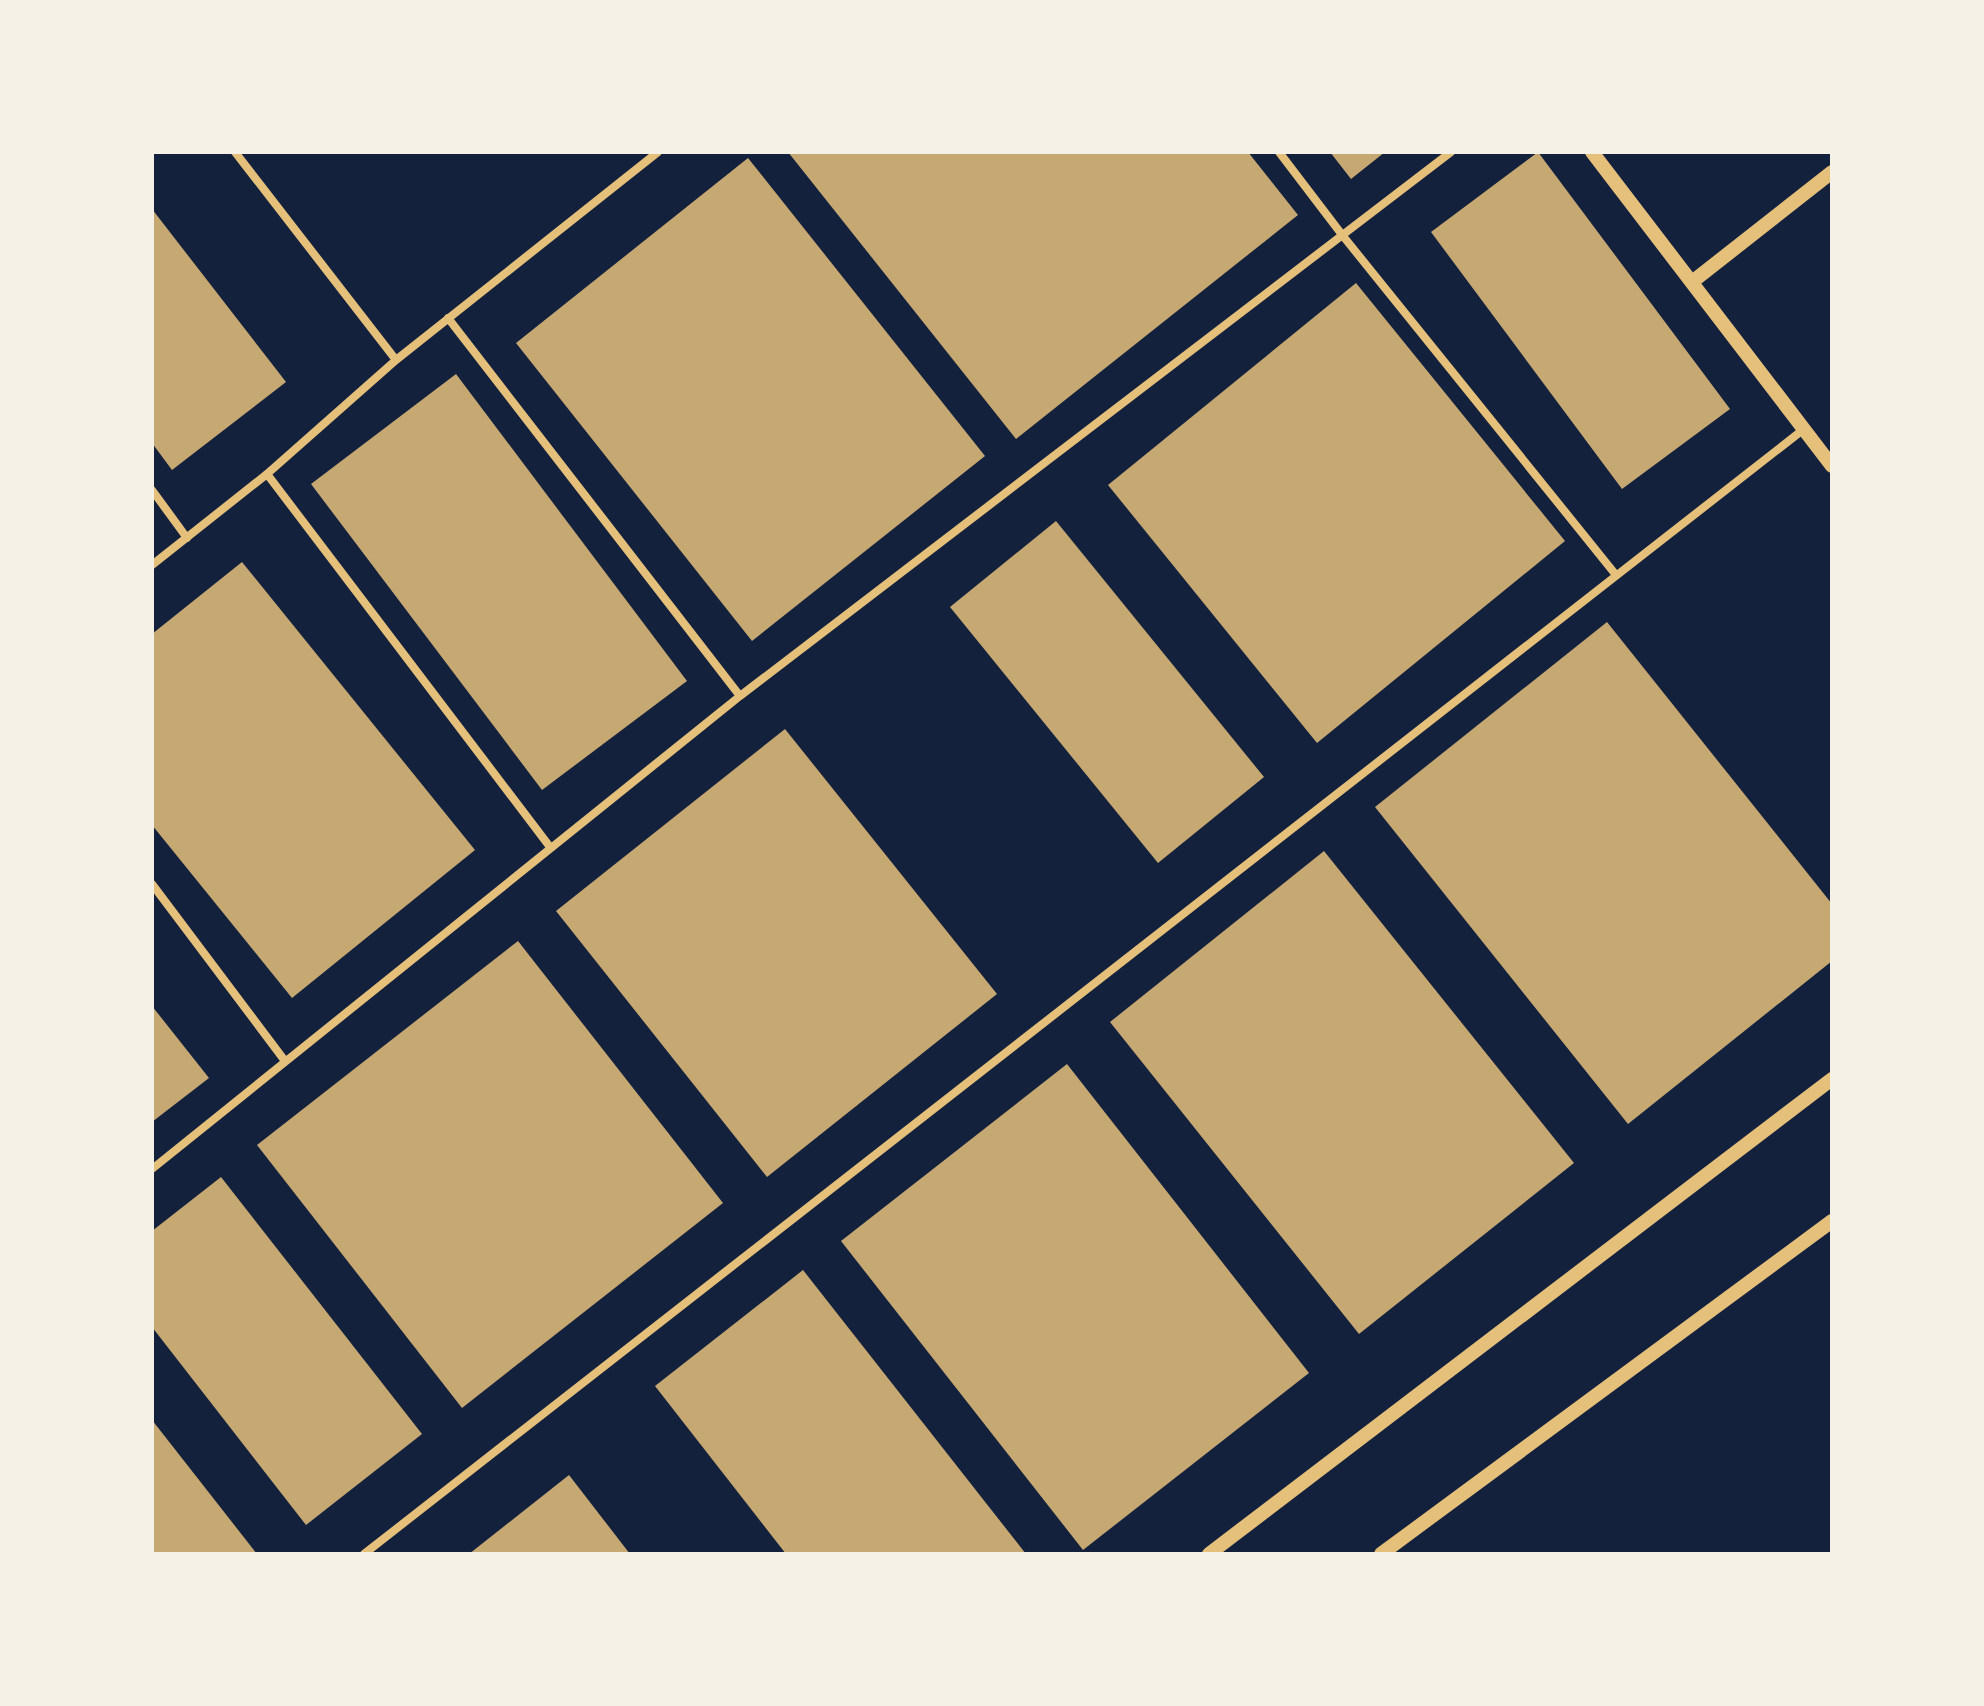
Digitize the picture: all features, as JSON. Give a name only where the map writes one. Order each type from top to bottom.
[{"type":"street","points":[[235,152],[396,360]]},
{"type":"street","points":[[152,565],[267,474],[396,360],[658,152]]},
{"type":"street","points":[[1279,152],[1616,575]]},
{"type":"street","points":[[152,1169],[740,696],[1451,152]]},
{"type":"street","points":[[1592,152],[1832,466]]},
{"type":"street","points":[[1692,282],[1832,172]]},
{"type":"street","points":[[448,318],[740,696]]},
{"type":"street","points":[[364,1554],[1804,429]]},
{"type":"street","points":[[267,474],[550,847]]},
{"type":"street","points":[[152,490],[187,538]]},
{"type":"street","points":[[152,884],[285,1061]]},
{"type":"street","points":[[1209,1554],[1832,1079]]},
{"type":"street","points":[[1381,1554],[1832,1221]]},
{"type":"building","points":[[788,152],[1248,152],[1298,215],[1016,439]]},
{"type":"building","points":[[1330,152],[1385,152],[1351,179]]},
{"type":"building","points":[[1538,152],[1730,409],[1622,489],[1431,232]]},
{"type":"building","points":[[748,158],[985,456],[752,641],[516,343]]},
{"type":"building","points":[[152,209],[286,382],[172,470],[152,443]]},
{"type":"building","points":[[1356,283],[1565,541],[1317,743],[1108,485]]},
{"type":"building","points":[[456,374],[687,681],[542,790],[311,484]]},
{"type":"building","points":[[1056,521],[1264,777],[1158,863],[950,607]]},
{"type":"building","points":[[242,562],[475,850],[292,998],[152,825],[152,634]]},
{"type":"building","points":[[1607,622],[1832,904],[1832,961],[1628,1124],[1375,807]]},
{"type":"building","points":[[785,729],[997,994],[767,1177],[556,911]]},
{"type":"building","points":[[1324,851],[1574,1163],[1359,1334],[1110,1022]]},
{"type":"building","points":[[518,941],[723,1203],[462,1408],[257,1145]]},
{"type":"building","points":[[152,1006],[209,1078],[152,1122]]},
{"type":"building","points":[[1067,1064],[1309,1373],[1083,1550],[841,1241]]},
{"type":"building","points":[[221,1177],[422,1434],[306,1525],[152,1327],[152,1231]]},
{"type":"building","points":[[803,1270],[1026,1554],[786,1554],[655,1386]]},
{"type":"building","points":[[152,1420],[257,1554],[152,1554]]},
{"type":"building","points":[[569,1475],[630,1554],[469,1554]]}]
